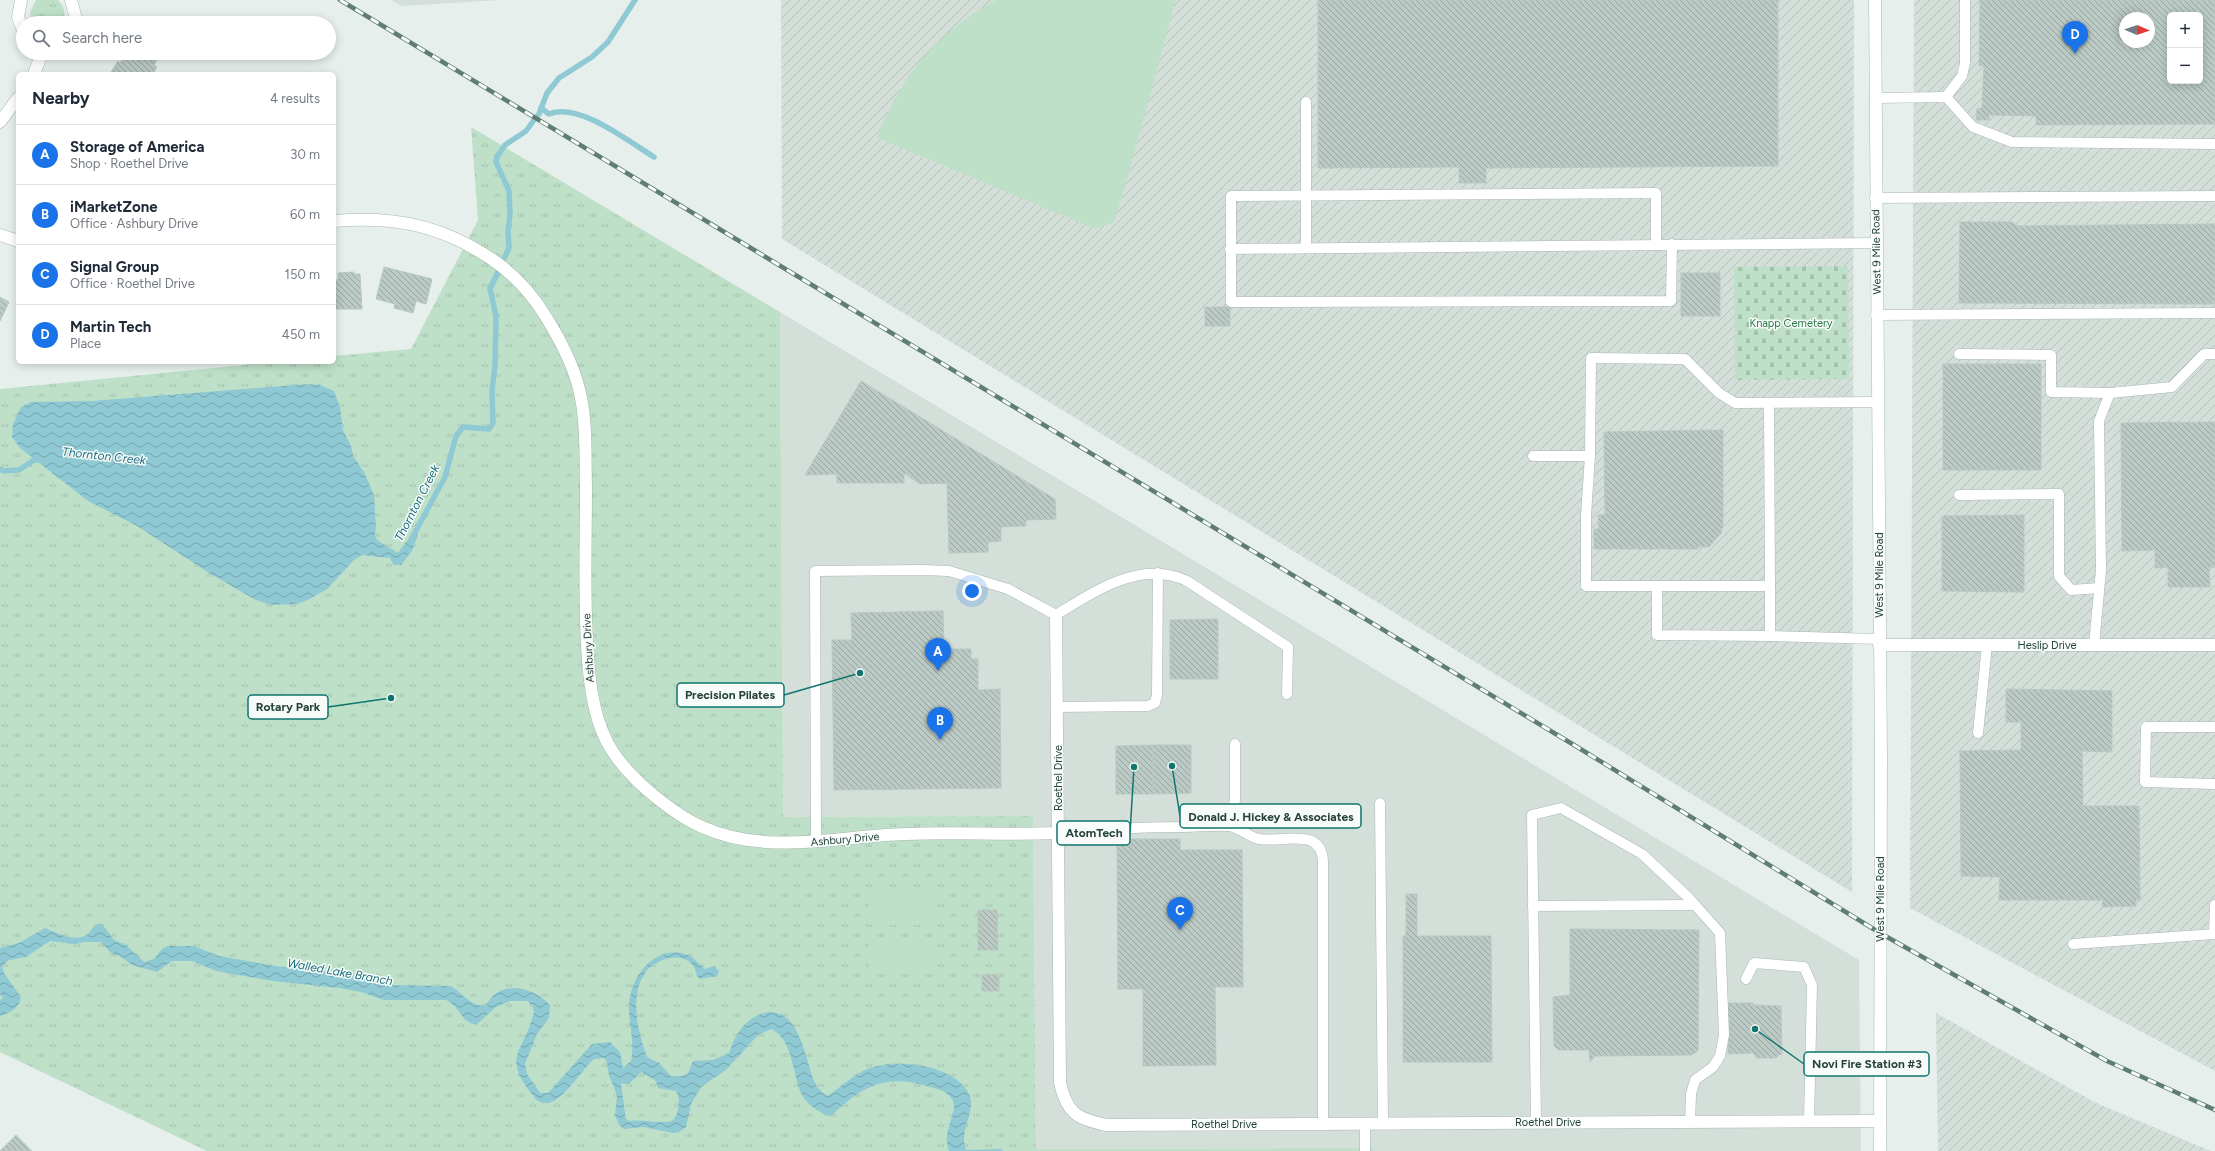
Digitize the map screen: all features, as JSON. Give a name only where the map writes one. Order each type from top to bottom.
[{"type":"street","points":[[18,16],[21,0]]},
{"type":"street","points":[[71,0],[75,16]]},
{"type":"street","name":"West 9 Mile Road","points":[[1875,0],[1875,198],[1879,642],[1880,1151]]},
{"type":"street","points":[[35,72],[39,60]]},
{"type":"street","points":[[0,122],[16,101]]},
{"type":"street","name":"Ashbury Drive","points":[[336,221],[380,219],[421,226],[453,236],[494,260],[511,274],[538,304],[553,328],[565,352],[581,396],[585,440],[586,620],[590,687],[598,718],[608,742],[626,769],[648,792],[676,812],[703,828],[749,841],[788,843],[905,834],[1058,833]]},
{"type":"street","points":[[0,235],[16,240]]},
{"type":"street","name":"Roethel Drive","points":[[1056,615],[1060,1083],[1064,1099],[1072,1112],[1088,1121],[1106,1125],[1879,1121]]},
{"type":"street","name":"Heslip Drive","points":[[1879,642],[1987,645],[2215,644]]},
{"type":"lane","points":[[1946,97],[1962,76],[1965,63],[1965,0]]},
{"type":"lane","points":[[1875,98],[1946,97],[1973,127],[2012,142],[2215,144]]},
{"type":"lane","points":[[1306,102],[1306,248]]},
{"type":"lane","points":[[1656,244],[1656,193],[1231,196],[1231,302],[1672,301],[1672,244]]},
{"type":"lane","points":[[1875,198],[1966,196],[2215,196]]},
{"type":"lane","points":[[1230,249],[1876,243]]},
{"type":"lane","points":[[1876,315],[2215,313]]},
{"type":"lane","points":[[1959,354],[2050,355],[2051,392],[2110,394],[2172,387],[2204,354],[2215,354]]},
{"type":"lane","points":[[1770,586],[1586,586],[1586,515],[1590,456],[1591,358],[1685,359],[1729,401],[1740,403],[1877,402]]},
{"type":"lane","points":[[2094,645],[2101,570],[2099,421],[2110,394]]},
{"type":"lane","points":[[1769,403],[1770,636]]},
{"type":"lane","points":[[1533,456],[1590,456]]},
{"type":"lane","points":[[1959,495],[2059,494],[2059,576],[2071,590],[2099,588]]},
{"type":"lane","points":[[816,841],[815,572],[922,570],[949,571],[1008,588],[1056,615],[1102,587],[1143,574],[1170,574],[1187,581],[1288,647],[1287,694]]},
{"type":"lane","points":[[1057,707],[1148,706],[1155,703],[1157,695],[1158,573]]},
{"type":"lane","points":[[1657,586],[1657,635],[1770,636],[1879,642]]},
{"type":"lane","points":[[1978,733],[1987,645]]},
{"type":"lane","points":[[2215,727],[2146,727],[2146,782],[2215,784]]},
{"type":"lane","points":[[1230,826],[1236,800],[1235,744]]},
{"type":"lane","points":[[1380,803],[1383,1123]]},
{"type":"lane","points":[[1536,1122],[1532,816],[1561,808],[1642,854],[1695,905],[1720,933],[1724,1035],[1720,1056],[1713,1067],[1695,1080],[1691,1094],[1690,1122]]},
{"type":"lane","points":[[1058,833],[1118,827],[1230,826],[1260,839],[1304,839],[1313,841],[1320,846],[1323,853],[1323,1123]]},
{"type":"lane","points":[[1533,906],[1695,905]]},
{"type":"lane","points":[[2073,944],[2214,934],[2215,905]]},
{"type":"lane","points":[[1746,979],[1754,963],[1804,967],[1812,985],[1809,1121]]},
{"type":"lane","points":[[1365,1123],[1365,1151]]},
{"type":"shaded area","points":[[391,0],[501,0],[401,6]]},
{"type":"shaded area","points":[[781,0],[1854,0],[1852,892],[782,239]]},
{"type":"shaded area","points":[[1914,0],[2215,0],[2215,1071],[1910,908]]},
{"type":"shaded area","points":[[780,312],[1859,960],[1861,1151],[1373,1151],[1373,1148],[1036,1149],[1033,816],[783,817]]},
{"type":"shaded area","points":[[1936,1013],[2096,1103],[2211,1151],[1938,1151]]},
{"type":"green space","points":[[36,0],[58,0],[62,5],[64,16],[31,16],[30,12]]},
{"type":"green space","points":[[996,0],[1176,0],[1114,222],[1096,229],[877,138],[897,95],[909,75],[923,57],[956,26],[975,12]]},
{"type":"green space","points":[[471,127],[780,312],[783,817],[1033,816],[1036,1149],[1373,1148],[1373,1151],[207,1151],[0,1052],[0,389],[253,364],[336,364],[336,356],[411,349],[478,220]]},
{"type":"green space","name":"Knapp Cemetery","points":[[1848,266],[1849,379],[1735,380],[1734,267]]},
{"type":"green space","points":[[869,894],[935,894],[935,925],[869,925]]},
{"type":"green space","points":[[869,943],[935,943],[935,974],[869,974]]},
{"type":"water","points":[[307,384],[320,385],[334,391],[340,407],[343,430],[351,446],[353,456],[364,472],[374,495],[376,527],[375,536],[377,540],[398,553],[414,531],[418,535],[412,551],[401,565],[394,565],[390,558],[362,555],[354,560],[327,589],[308,600],[297,604],[270,605],[254,599],[209,573],[137,526],[88,501],[20,448],[12,437],[13,424],[21,407],[31,402],[92,401]]},
{"type":"water","points":[[102,924],[114,940],[126,945],[144,962],[154,959],[162,949],[168,946],[194,946],[219,956],[275,966],[341,973],[365,978],[387,985],[450,986],[471,1002],[481,1005],[486,1005],[492,997],[500,991],[508,989],[517,988],[535,993],[550,1005],[549,1018],[537,1034],[525,1064],[527,1074],[540,1093],[548,1093],[592,1044],[610,1042],[620,1052],[623,1068],[631,1061],[632,1041],[629,1008],[633,985],[646,966],[654,959],[664,954],[676,953],[688,955],[705,969],[714,966],[719,971],[717,976],[700,979],[697,976],[694,967],[689,962],[682,958],[666,959],[658,962],[645,973],[637,992],[636,1003],[638,1026],[647,1057],[659,1063],[671,1076],[682,1076],[688,1073],[693,1061],[713,1060],[729,1053],[736,1036],[747,1022],[758,1015],[772,1012],[783,1016],[792,1023],[803,1047],[815,1083],[827,1096],[858,1074],[870,1068],[882,1065],[910,1064],[939,1070],[952,1076],[962,1084],[969,1094],[971,1108],[964,1135],[966,1150],[1001,1149],[1003,1151],[949,1151],[947,1137],[954,1106],[953,1101],[949,1095],[943,1091],[915,1083],[901,1081],[877,1084],[854,1096],[832,1115],[827,1116],[817,1110],[803,1097],[799,1089],[792,1059],[784,1041],[779,1034],[771,1029],[758,1035],[726,1070],[702,1086],[691,1104],[686,1127],[679,1132],[673,1133],[643,1127],[624,1129],[619,1125],[615,1115],[617,1096],[609,1075],[606,1060],[604,1058],[594,1059],[565,1092],[554,1101],[544,1103],[537,1100],[524,1084],[516,1064],[517,1055],[534,1012],[533,1006],[527,1001],[510,1001],[496,1007],[476,1025],[466,1020],[451,1003],[446,1000],[384,1000],[361,992],[339,988],[273,981],[216,971],[192,961],[172,961],[157,972],[132,965],[120,956],[112,954],[101,942],[85,942],[75,944],[50,941],[26,957],[9,960],[2,966],[4,973],[21,997],[19,1004],[14,1010],[0,1016],[0,1000],[3,998],[0,994],[0,948],[19,943],[45,928],[68,937],[79,938],[90,932],[94,926]],"holes":[[[641,1072],[655,1080],[658,1088],[676,1091],[678,1094],[678,1111],[674,1119],[672,1121],[661,1122],[629,1121],[626,1119],[621,1084],[630,1083]]]},
{"type":"building","points":[[1318,0],[1778,0],[1778,166],[1486,168],[1486,183],[1459,183],[1459,167],[1318,168]]},
{"type":"building","points":[[1980,0],[2215,0],[2215,124],[2036,125],[2036,116],[1989,115],[1989,120],[1976,120],[1977,109],[1982,108],[1984,65],[1979,66]]},
{"type":"building","points":[[122,60],[157,60],[154,65],[157,67],[154,72],[111,72],[118,61],[120,63]]},
{"type":"building","points":[[1960,222],[2012,222],[2018,226],[2215,224],[2215,304],[1959,303]]},
{"type":"building","points":[[384,267],[432,279],[426,304],[416,301],[413,313],[394,308],[395,304],[376,299]]},
{"type":"building","points":[[354,272],[354,274],[360,274],[362,309],[336,309],[336,280],[338,280],[338,273]]},
{"type":"building","points":[[1681,273],[1720,273],[1720,316],[1681,316]]},
{"type":"building","points":[[0,297],[9,302],[0,321]]},
{"type":"building","points":[[1205,307],[1230,307],[1230,326],[1205,326]]},
{"type":"building","points":[[1943,364],[2041,364],[2041,470],[1943,470]]},
{"type":"building","points":[[861,381],[1055,499],[1056,519],[1026,520],[1026,526],[1001,527],[1001,541],[988,542],[988,552],[949,553],[947,483],[920,484],[904,473],[904,483],[837,483],[837,474],[805,475]]},
{"type":"building","points":[[2215,422],[2215,567],[2209,567],[2210,587],[2168,587],[2168,567],[2155,568],[2155,550],[2122,551],[2121,423]]},
{"type":"building","points":[[1723,430],[1723,524],[1721,533],[1709,547],[1698,547],[1698,549],[1594,549],[1594,529],[1599,529],[1598,515],[1605,515],[1604,432]]},
{"type":"building","points":[[2024,515],[2024,592],[1942,591],[1942,516]]},
{"type":"building","points":[[943,611],[944,649],[971,649],[971,659],[978,659],[978,690],[1000,689],[1001,788],[834,790],[832,640],[852,640],[851,613]]},
{"type":"building","points":[[1218,619],[1218,679],[1170,679],[1170,620]]},
{"type":"building","points":[[2006,689],[2112,691],[2112,752],[2082,751],[2083,806],[2139,806],[2140,900],[2136,900],[2136,906],[2102,907],[2103,900],[1999,900],[2000,877],[1961,876],[1960,751],[2021,750],[2021,722],[2006,722]]},
{"type":"building","points":[[1153,745],[1153,794],[1116,794],[1116,746]]},
{"type":"building","points":[[1153,745],[1191,745],[1191,793],[1153,794]]},
{"type":"building","points":[[1117,839],[1180,839],[1180,850],[1242,850],[1243,987],[1215,987],[1216,1065],[1143,1066],[1143,989],[1118,989]]},
{"type":"building","points":[[1406,894],[1417,894],[1417,936],[1491,936],[1492,1062],[1403,1062],[1403,936],[1406,936]]},
{"type":"building","points":[[978,910],[997,910],[998,950],[978,950]]},
{"type":"building","points":[[1570,929],[1699,930],[1698,1051],[1691,1055],[1595,1056],[1590,1062],[1589,1050],[1559,1050],[1554,1046],[1553,997],[1570,995]]},
{"type":"building","points":[[999,974],[999,991],[982,991],[982,975]]},
{"type":"building","points":[[1728,1003],[1753,1003],[1755,1005],[1781,1006],[1782,1054],[1778,1055],[1776,1058],[1757,1058],[1753,1053],[1728,1054]]},
{"type":"building","points":[[16,1135],[32,1151],[0,1151]]},
{"type":"waterway","name":"Thornton Creek","points":[[412,538],[445,477],[456,436],[463,427],[489,429],[493,423],[492,391],[495,365],[496,316],[490,289],[509,248],[508,232],[510,214],[509,191],[496,162],[497,157],[505,145],[526,131],[539,114],[547,93],[559,78],[592,57],[608,42],[635,0]]},
{"type":"waterway","points":[[541,108],[549,114],[561,112],[574,113],[589,118],[617,133],[654,157]]},
{"type":"waterway","name":"Thornton Creek","points":[[0,469],[3,471],[19,470],[34,460],[41,460]]},
{"type":"railway","points":[[340,0],[1574,745],[1880,933],[2107,1061],[2215,1110]]},
{"type":"place","name":"Martin Tech","points":[[2075,54]]},
{"type":"place","name":"Storage of America","points":[[938,671]]},
{"type":"place","name":"Precision Pilates","points":[[860,673]]},
{"type":"place","name":"Rotary Park","points":[[391,698]]},
{"type":"place","name":"iMarketZone","points":[[940,740]]},
{"type":"place","name":"Donald J. Hickey & Associates","points":[[1172,766]]},
{"type":"place","name":"AtomTech","points":[[1134,767]]},
{"type":"place","name":"Signal Group","points":[[1180,930]]},
{"type":"place","name":"Novi Fire Station #3","points":[[1755,1029]]},
{"type":"water label","name":"Walled Lake Branch","points":[[340,972]]}]
